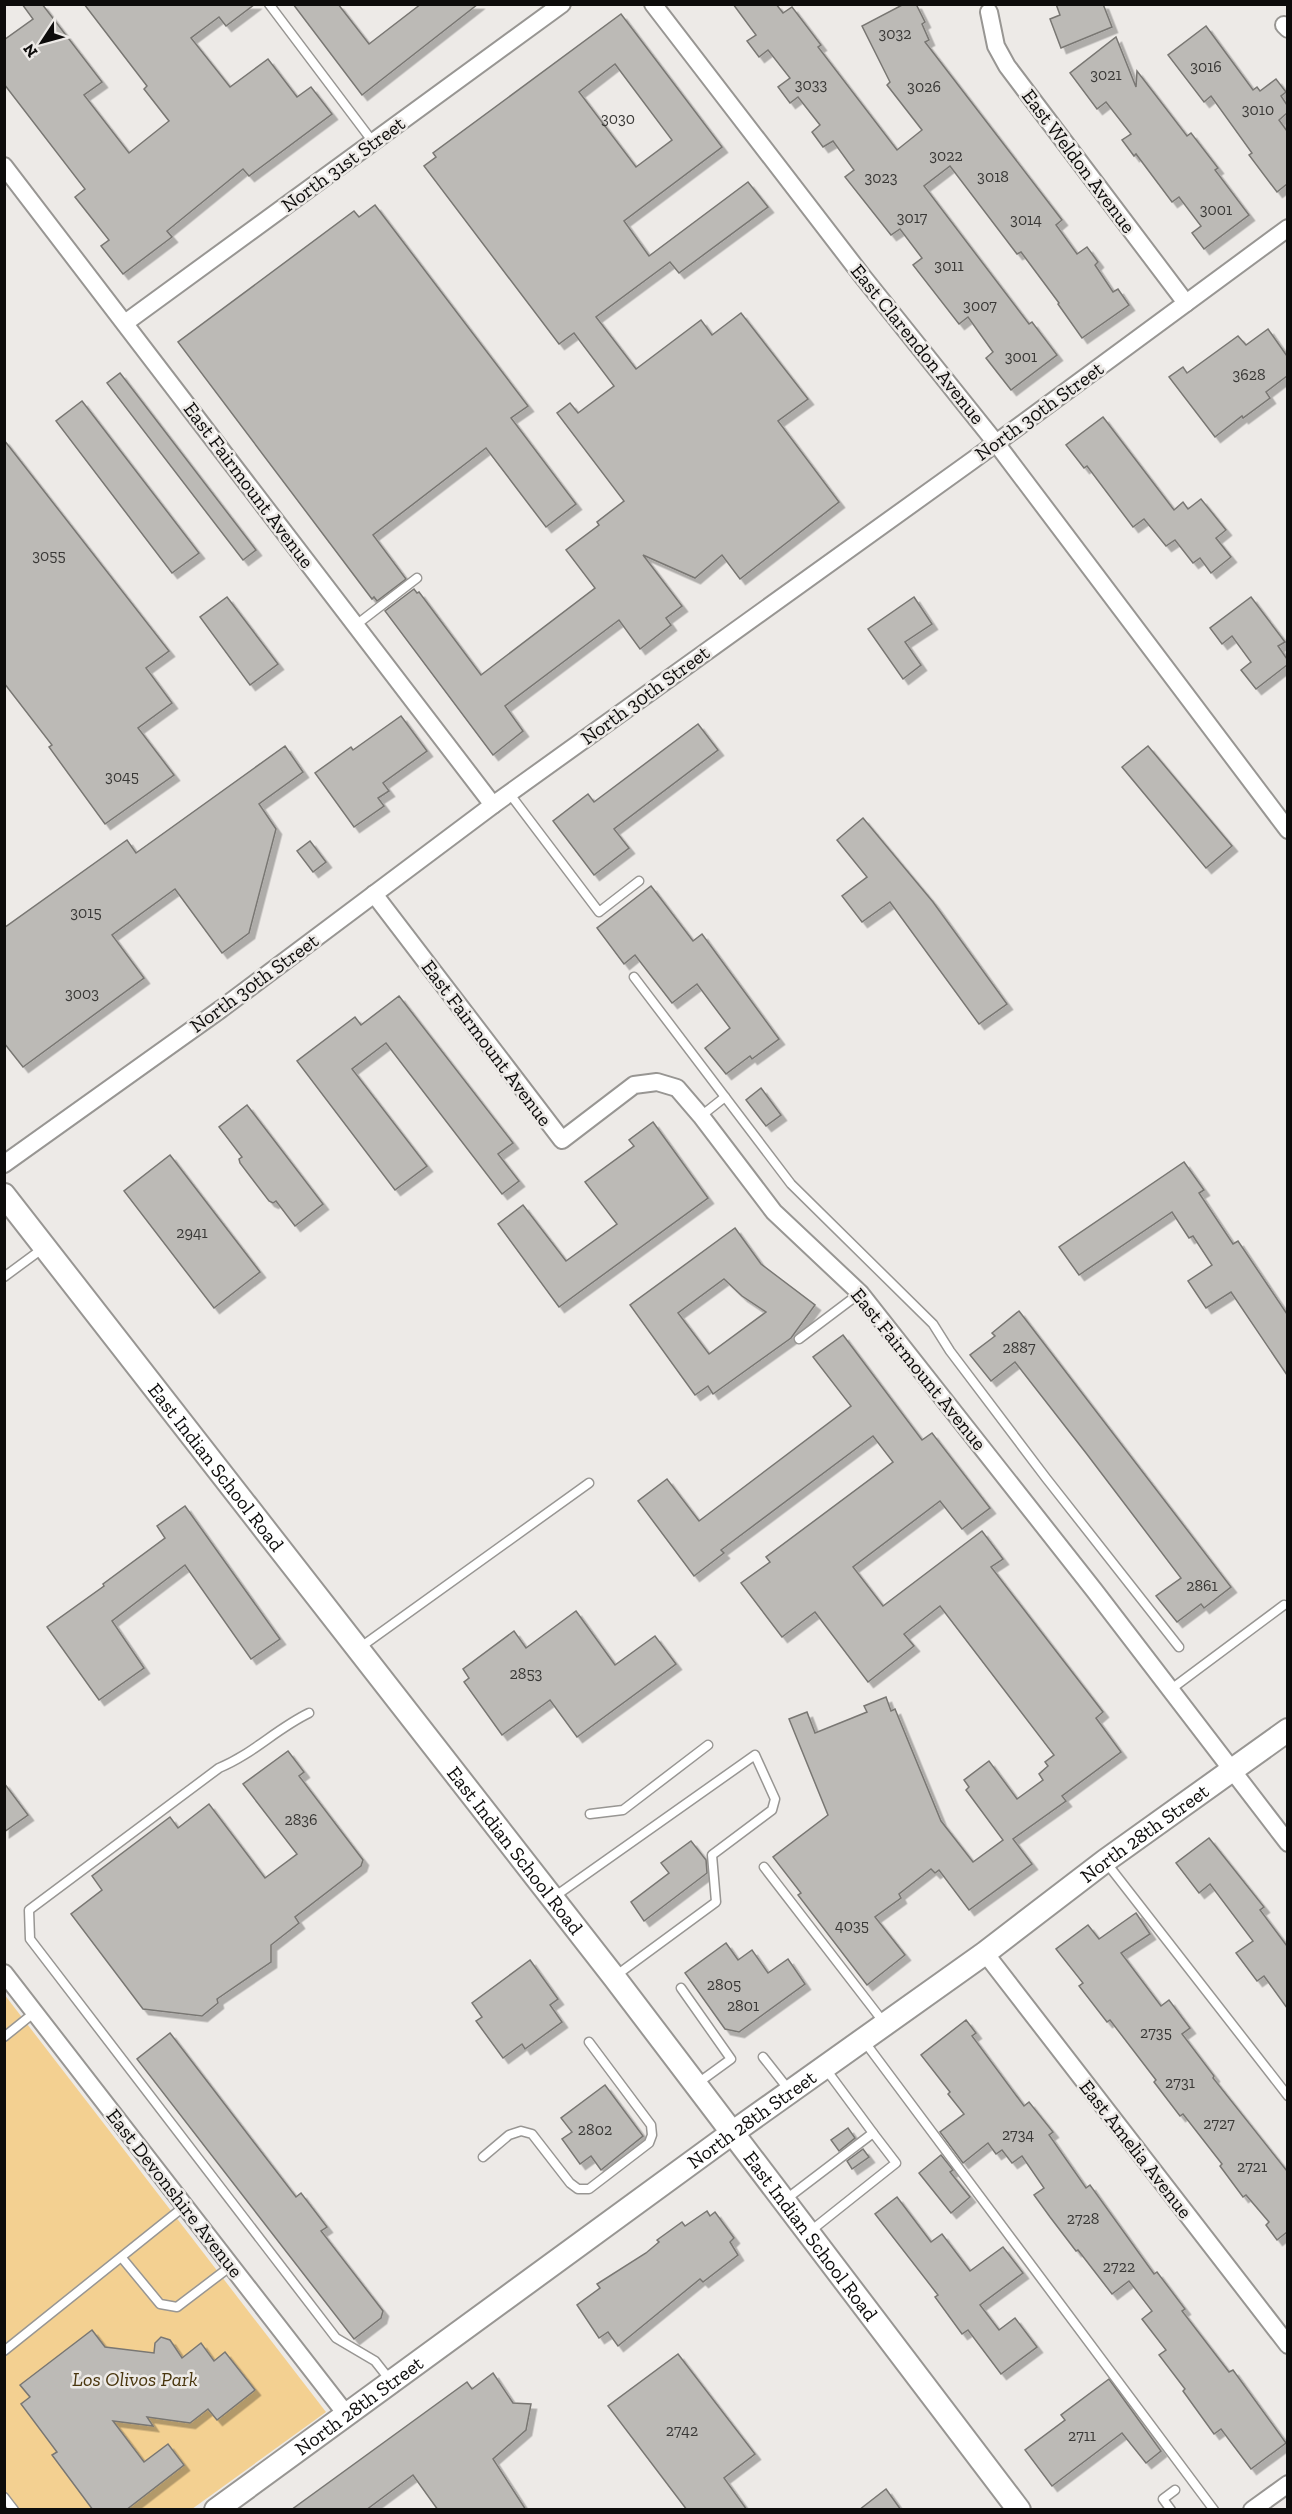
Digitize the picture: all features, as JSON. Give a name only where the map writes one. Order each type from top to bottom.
[{"type":"main road","name":"East Indian School Road","points":[[4,1195],[614,1977],[1019,2510]]},
{"type":"main road","name":"North 28th Street","points":[[216,2510],[732,2133],[985,1953],[1105,1861],[1287,1730]]},
{"type":"street","name":"North 31st Street","points":[[125,323],[562,4]]},
{"type":"street","name":"East Clarendon Avenue","points":[[653,4],[863,277],[996,443],[1287,830]]},
{"type":"street","name":"East Weldon Avenue","points":[[988,12],[996,46],[1007,66],[1186,303]]},
{"type":"street","name":"East Fairmount Avenue","points":[[4,166],[493,805]]},
{"type":"street","name":"North 30th Street","points":[[4,1164],[509,793],[996,443],[1287,228]]},
{"type":"street","name":"East Fairmount Avenue","points":[[374,894],[562,1140],[634,1085],[657,1082],[677,1088],[774,1212],[860,1293],[1087,1581],[1287,1844]]},
{"type":"street","name":"East Amelia Avenue","points":[[985,1953],[1287,2345]]},
{"type":"street","name":"East Devonshire Avenue","points":[[4,1973],[346,2414]]},
{"type":"street","points":[[1252,2510],[1287,2484]]},
{"type":"lane","points":[[269,4],[373,142]]},
{"type":"lane","points":[[356,625],[417,579]]},
{"type":"lane","points":[[509,793],[599,912],[639,881]]},
{"type":"lane","points":[[634,977],[791,1184],[933,1324],[950,1351],[1046,1478],[1179,1647]]},
{"type":"lane","points":[[701,1116],[725,1097]]},
{"type":"lane","points":[[4,1277],[45,1247]]},
{"type":"lane","points":[[799,1339],[860,1293]]},
{"type":"lane","points":[[358,1650],[589,1483]]},
{"type":"lane","points":[[1170,1690],[1284,1605]]},
{"type":"lane","points":[[309,1713],[286,1724],[243,1758],[219,1768],[29,1911],[30,1939],[336,2338],[375,2361],[391,2381]]},
{"type":"lane","points":[[590,1814],[623,1810],[708,1745]]},
{"type":"lane","points":[[552,1899],[755,1755],[775,1799],[772,1810],[712,1855],[716,1902],[614,1977]]},
{"type":"lane","points":[[1105,1861],[1287,2096]]},
{"type":"lane","points":[[764,1867],[885,2025]]},
{"type":"lane","points":[[681,1988],[731,2059],[695,2085]]},
{"type":"lane","points":[[4,2037],[35,2012]]},
{"type":"lane","points":[[864,2040],[1214,2510]]},
{"type":"lane","points":[[483,2157],[509,2134],[521,2131],[532,2134],[570,2183],[578,2189],[589,2189],[649,2143],[652,2135],[651,2125],[589,2042]]},
{"type":"lane","points":[[763,2057],[791,2092]]},
{"type":"lane","points":[[808,2233],[896,2163],[825,2067]]},
{"type":"lane","points":[[783,2201],[873,2133]]},
{"type":"lane","points":[[4,2350],[186,2205]]},
{"type":"lane","points":[[122,2258],[160,2304],[177,2307],[231,2266]]},
{"type":"lane","points":[[1171,2510],[1163,2499],[1175,2490]]},
{"type":"lane","points":[[4,2497],[14,2510]]},
{"type":"green space","name":"Los Olivos Park","points":[[4,1994],[326,2412],[192,2509],[5,2509]]},
{"type":"building","points":[[22,4],[42,4],[102,82],[84,95],[129,153],[169,121],[144,89],[147,86],[84,4],[255,4],[226,26],[219,17],[191,38],[230,87],[268,59],[297,97],[311,87],[332,114],[249,176],[243,169],[167,231],[172,237],[123,274],[101,246],[109,240],[75,197],[85,189],[4,84],[4,40],[33,19]]},
{"type":"building","points":[[293,4],[338,4],[369,44],[421,4],[478,4],[362,95]]},
{"type":"building","points":[[733,4],[776,4],[783,13],[792,7],[821,45],[818,47],[897,150],[922,130],[887,85],[890,82],[862,26],[904,4],[916,4],[925,22],[922,24],[929,40],[925,42],[1062,220],[1056,225],[1077,254],[1087,247],[1098,262],[1095,265],[1113,292],[1118,289],[1129,305],[1082,338],[1021,252],[1017,254],[950,166],[924,186],[1029,324],[1032,322],[1057,355],[1011,390],[986,358],[993,352],[968,317],[959,324],[913,265],[922,258],[900,229],[891,235],[845,177],[854,170],[833,141],[823,147],[812,132],[820,125],[798,97],[790,103],[778,87],[790,78],[768,50],[759,57],[747,41],[756,35]]},
{"type":"building","points":[[1056,4],[1103,4],[1112,27],[1061,48],[1050,19],[1060,15]]},
{"type":"building","points":[[621,14],[722,147],[624,221],[649,256],[748,182],[768,207],[679,273],[670,262],[596,317],[636,369],[701,320],[712,335],[741,313],[808,399],[778,421],[839,502],[740,579],[722,555],[695,578],[643,555],[682,606],[666,618],[671,625],[640,649],[619,620],[505,706],[523,731],[493,755],[385,611],[414,589],[417,593],[419,592],[481,675],[595,588],[566,550],[599,525],[597,522],[624,501],[557,413],[570,403],[578,413],[614,386],[574,333],[559,344],[424,166],[436,157],[433,153]],"holes":[[[615,64],[672,140],[636,167],[579,92]]]},
{"type":"building","points":[[1206,26],[1253,90],[1257,87],[1260,91],[1276,79],[1286,92],[1281,96],[1287,105],[1287,113],[1279,120],[1287,131],[1287,184],[1277,192],[1249,155],[1252,153],[1211,96],[1204,102],[1168,55]]},
{"type":"building","points":[[1116,37],[1136,87],[1137,71],[1187,136],[1191,133],[1218,168],[1215,170],[1249,215],[1204,249],[1192,233],[1201,226],[1179,197],[1172,202],[1136,154],[1134,156],[1122,140],[1131,134],[1106,102],[1097,109],[1070,73]]},
{"type":"building","points":[[375,205],[528,406],[511,418],[576,504],[546,527],[486,448],[373,535],[406,579],[377,601],[374,597],[372,599],[178,342],[354,211],[359,217]]},
{"type":"building","points":[[1268,329],[1287,356],[1287,376],[1266,392],[1270,398],[1215,437],[1169,377],[1183,367],[1187,373],[1238,336],[1246,345]]},
{"type":"building","points":[[120,373],[256,550],[243,560],[107,383]]},
{"type":"building","points":[[82,401],[199,553],[172,573],[56,421]]},
{"type":"building","points":[[1103,417],[1174,510],[1183,502],[1188,509],[1201,499],[1226,530],[1216,538],[1231,557],[1211,573],[1200,558],[1193,563],[1175,540],[1166,546],[1144,519],[1133,527],[1087,466],[1084,468],[1066,445]]},
{"type":"building","points":[[4,440],[169,651],[146,668],[172,703],[138,728],[174,775],[105,824],[49,747],[52,745],[4,683]]},
{"type":"building","points":[[227,597],[278,664],[250,685],[200,617]]},
{"type":"building","points":[[914,597],[932,624],[905,642],[921,665],[903,679],[868,629]]},
{"type":"building","points":[[1251,597],[1285,642],[1278,646],[1287,659],[1287,665],[1256,689],[1241,670],[1251,662],[1232,636],[1222,644],[1210,628]]},
{"type":"building","points":[[401,716],[427,751],[383,783],[389,791],[378,798],[384,806],[354,827],[315,773],[351,747],[353,750]]},
{"type":"building","points":[[698,724],[718,750],[614,829],[629,848],[594,875],[553,821],[588,794],[594,802]]},
{"type":"building","points":[[285,746],[303,772],[259,804],[276,829],[249,933],[222,953],[175,889],[112,935],[144,978],[23,1067],[4,1043],[4,928],[127,840],[136,853]]},
{"type":"building","points":[[1148,746],[1232,846],[1206,868],[1122,767]]},
{"type":"building","points":[[863,818],[933,902],[1007,1004],[979,1024],[890,902],[862,922],[842,896],[867,877],[837,840]]},
{"type":"building","points":[[310,841],[326,862],[313,872],[297,851]]},
{"type":"building","points":[[651,886],[693,941],[702,934],[779,1039],[752,1059],[750,1056],[726,1074],[705,1048],[730,1028],[697,984],[672,1003],[635,955],[624,964],[597,928]]},
{"type":"building","points":[[399,996],[513,1143],[498,1154],[519,1181],[502,1194],[386,1043],[352,1069],[427,1166],[395,1190],[297,1061],[355,1017],[361,1025]]},
{"type":"building","points":[[761,1088],[781,1115],[766,1126],[746,1100]]},
{"type":"building","points":[[247,1105],[323,1204],[295,1226],[276,1201],[273,1203],[269,1201],[240,1163],[239,1159],[242,1157],[219,1127]]},
{"type":"building","points":[[653,1122],[708,1198],[559,1307],[498,1224],[523,1205],[566,1261],[617,1224],[585,1182],[634,1146],[629,1140]]},
{"type":"building","points":[[170,1155],[260,1272],[214,1308],[124,1191]]},
{"type":"building","points":[[1184,1162],[1204,1190],[1199,1193],[1233,1244],[1238,1241],[1287,1314],[1287,1375],[1231,1292],[1206,1308],[1188,1281],[1212,1265],[1193,1236],[1189,1238],[1172,1212],[1079,1275],[1059,1247]]},
{"type":"building","points":[[735,1228],[761,1264],[815,1305],[791,1338],[713,1394],[708,1386],[695,1395],[630,1305]],"holes":[[[724,1279],[742,1296],[766,1312],[709,1354],[678,1313]]]},
{"type":"building","points":[[1019,1311],[1231,1587],[1204,1608],[1201,1604],[1177,1622],[1156,1596],[1181,1578],[1086,1453],[1015,1362],[991,1381],[970,1355],[995,1336],[992,1333]]},
{"type":"building","points":[[843,1335],[922,1440],[932,1433],[990,1508],[962,1529],[940,1501],[853,1567],[883,1606],[982,1531],[1003,1559],[991,1567],[1103,1712],[1096,1718],[1121,1752],[1062,1796],[1066,1801],[1013,1839],[1032,1864],[969,1910],[939,1870],[935,1873],[931,1869],[899,1894],[901,1898],[875,1917],[905,1955],[867,1985],[798,1895],[801,1893],[773,1857],[828,1815],[789,1719],[807,1712],[815,1733],[867,1712],[864,1706],[886,1697],[891,1711],[895,1709],[941,1821],[973,1862],[1003,1840],[966,1790],[969,1787],[964,1780],[989,1761],[1017,1799],[1043,1780],[1039,1774],[1048,1766],[1045,1762],[1054,1755],[940,1606],[904,1634],[914,1646],[868,1682],[815,1612],[782,1637],[741,1583],[770,1562],[766,1557],[893,1462],[873,1436],[721,1550],[724,1553],[694,1576],[638,1501],[667,1479],[699,1521],[851,1406],[813,1357]]},
{"type":"building","points":[[185,1506],[280,1639],[251,1659],[185,1565],[112,1621],[144,1668],[99,1700],[47,1627],[165,1538],[157,1526]]},
{"type":"building","points":[[576,1611],[615,1665],[655,1636],[676,1664],[577,1737],[550,1700],[502,1735],[464,1682],[469,1678],[463,1669],[514,1631],[526,1648]]},
{"type":"building","points":[[288,1751],[304,1772],[299,1776],[363,1860],[361,1866],[295,1917],[299,1923],[271,1945],[271,1962],[217,1999],[218,2003],[202,2016],[143,2009],[71,1914],[102,1890],[92,1876],[170,1817],[178,1828],[209,1804],[265,1878],[297,1854],[243,1784]]},
{"type":"building","points":[[4,1783],[28,1815],[4,1832]]},
{"type":"building","points":[[1209,1838],[1264,1907],[1260,1910],[1287,1946],[1287,2008],[1264,1976],[1257,1981],[1236,1953],[1253,1941],[1210,1884],[1199,1893],[1176,1863]]},
{"type":"building","points":[[691,1841],[706,1860],[707,1873],[644,1921],[631,1902],[669,1873],[661,1863]]},
{"type":"building","points":[[1136,1913],[1150,1934],[1121,1953],[1161,2006],[1169,2000],[1190,2028],[1182,2034],[1214,2076],[1213,2078],[1287,2171],[1287,2232],[1277,2240],[1266,2225],[1269,2222],[1246,2195],[1243,2197],[1220,2166],[1222,2164],[1183,2114],[1180,2116],[1154,2082],[1156,2080],[1110,2020],[1107,2022],[1079,1986],[1083,1983],[1056,1949],[1088,1925],[1099,1939]]},
{"type":"building","points":[[726,1943],[738,1960],[752,1950],[768,1973],[788,1959],[805,1984],[739,2032],[725,2029],[685,1973]]},
{"type":"building","points":[[530,1960],[558,1999],[550,2005],[562,2022],[525,2049],[522,2044],[503,2058],[476,2021],[482,2017],[472,2003]]},
{"type":"building","points":[[966,2020],[976,2033],[972,2036],[1024,2106],[1029,2102],[1053,2132],[1049,2135],[1086,2188],[1090,2185],[1154,2274],[1157,2272],[1185,2309],[1182,2311],[1229,2372],[1233,2370],[1286,2443],[1251,2469],[1221,2429],[1214,2434],[1183,2391],[1185,2389],[1159,2355],[1166,2350],[1142,2319],[1152,2311],[1129,2281],[1112,2294],[1050,2217],[1034,2195],[1044,2188],[1022,2156],[1012,2163],[1002,2150],[996,2154],[988,2143],[963,2163],[940,2132],[964,2114],[921,2055]]},
{"type":"building","points":[[170,2033],[296,2197],[301,2193],[327,2227],[321,2231],[383,2311],[381,2318],[354,2339],[137,2059]]},
{"type":"building","points":[[605,2085],[643,2136],[601,2170],[591,2156],[580,2164],[562,2139],[572,2132],[561,2118]]},
{"type":"building","points":[[848,2128],[855,2138],[839,2151],[831,2140]]},
{"type":"building","points":[[863,2149],[869,2157],[852,2169],[847,2161]]},
{"type":"building","points":[[941,2155],[953,2170],[950,2172],[970,2197],[951,2213],[919,2173]]},
{"type":"building","points":[[897,2197],[931,2242],[942,2234],[970,2271],[1003,2247],[1023,2273],[980,2305],[999,2330],[1015,2318],[1037,2347],[1001,2374],[968,2330],[962,2334],[935,2297],[938,2295],[875,2214]]},
{"type":"building","points":[[707,2211],[710,2216],[715,2212],[734,2238],[730,2242],[738,2255],[703,2282],[700,2279],[618,2346],[608,2332],[599,2338],[577,2305],[600,2288],[597,2284],[646,2253],[659,2242],[657,2240],[682,2222],[685,2226]]},
{"type":"building","points":[[92,2330],[105,2347],[154,2353],[155,2343],[161,2337],[170,2340],[182,2358],[201,2343],[214,2361],[225,2352],[255,2390],[217,2420],[208,2409],[190,2423],[147,2417],[153,2426],[113,2421],[144,2462],[168,2444],[184,2465],[126,2510],[93,2510],[52,2455],[57,2452],[21,2404],[30,2397],[20,2385]]},
{"type":"building","points":[[678,2354],[755,2454],[724,2478],[747,2510],[687,2510],[608,2406]]},
{"type":"building","points":[[493,2373],[513,2403],[531,2404],[526,2430],[493,2459],[526,2510],[438,2510],[413,2475],[366,2510],[291,2510],[467,2382],[472,2389]]},
{"type":"building","points":[[1109,2379],[1161,2451],[1146,2463],[1122,2433],[1052,2486],[1025,2450],[1065,2420],[1061,2415]]},
{"type":"building","points":[[886,2489],[901,2510],[859,2510]]}]
